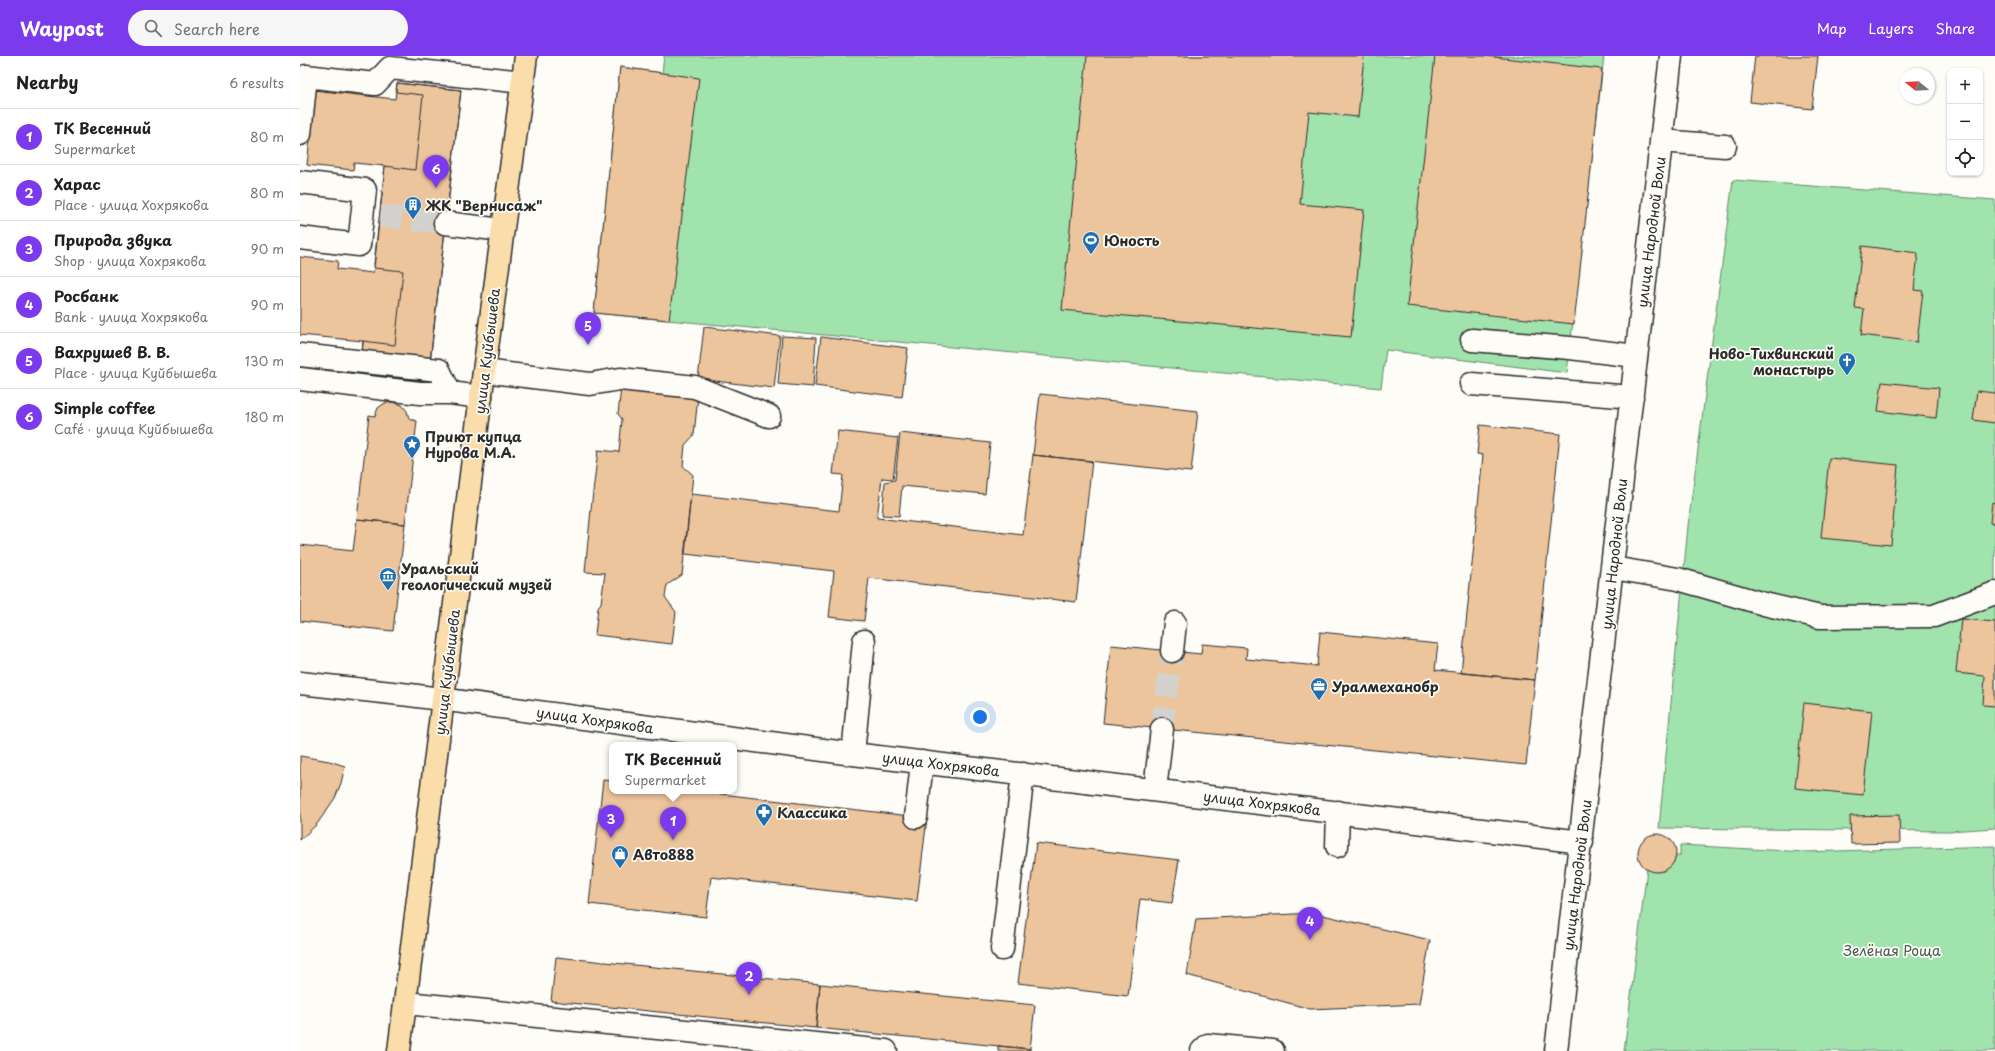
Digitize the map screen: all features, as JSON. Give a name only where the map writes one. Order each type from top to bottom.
[{"type":"main road","name":"улица Куйбышева","points":[[399,1051],[484,371],[526,56]]},
{"type":"street","name":"улица Народной Воли","points":[[1556,1051],[1582,842],[1671,56]]},
{"type":"street","points":[[300,134],[306,76],[376,84],[390,68],[523,82]]},
{"type":"street","points":[[1661,141],[1725,146]]},
{"type":"street","points":[[300,182],[365,190],[371,215],[359,245],[300,238]]},
{"type":"street","points":[[445,223],[502,230]]},
{"type":"street","points":[[1472,340],[1570,348],[1636,356]]},
{"type":"street","points":[[300,355],[439,370],[450,393]]},
{"type":"street","points":[[484,371],[590,384],[620,378],[695,387],[769,416]]},
{"type":"street","points":[[300,379],[420,393],[450,393],[481,397]]},
{"type":"street","points":[[1471,384],[1632,397]]},
{"type":"street","points":[[1613,568],[1678,579],[1764,604],[1820,617],[1934,616],[1995,593]]},
{"type":"street","points":[[1172,651],[1175,623]]},
{"type":"street","points":[[853,754],[864,641]]},
{"type":"street","name":"улица Хохрякова","points":[[300,683],[410,695],[853,754],[1582,842]]},
{"type":"street","points":[[1155,790],[1162,729]]},
{"type":"street","points":[[916,817],[922,762]]},
{"type":"street","points":[[1002,949],[1023,774]]},
{"type":"street","points":[[1338,812],[1338,846]]},
{"type":"street","points":[[406,1003],[886,1051]]},
{"type":"street","points":[[1206,1049],[1273,1051]]},
{"type":"green space","name":"Юность","points":[[664,56],[1604,56],[1567,373],[1386,350],[1381,388],[594,313],[620,67],[662,73]]},
{"type":"green space","name":"Ново-Тихвинский монастырь","points":[[1733,180],[1995,200],[1995,828],[1948,831],[1659,828],[1688,526]]},
{"type":"green space","name":"Зелёная Роща","points":[[1680,845],[1805,852],[1995,846],[1995,1051],[1624,1051],[1647,869],[1652,871],[1661,871],[1669,868],[1676,856],[1680,856]]},
{"type":"building","points":[[1087,56],[1364,56],[1358,117],[1309,112],[1300,204],[1364,210],[1351,337],[1062,310]]},
{"type":"building","points":[[1435,56],[1485,56],[1602,69],[1574,324],[1407,306]]},
{"type":"building","points":[[1755,56],[1818,56],[1812,109],[1750,102]]},
{"type":"building","points":[[620,67],[699,78],[669,320],[594,313]]},
{"type":"building","points":[[397,83],[461,90],[430,362],[362,355],[363,341],[395,345],[403,271],[374,268],[385,166],[415,170],[423,95],[396,92]]},
{"type":"building","name":"ЖК \"Вернисаж\"","points":[[397,83],[461,90],[430,362],[362,355],[363,341],[300,335],[300,257],[338,261],[337,269],[373,273],[385,166],[354,163],[353,170],[307,165],[313,113],[313,90],[395,99]]},
{"type":"building","points":[[1862,246],[1918,253],[1914,290],[1923,291],[1917,342],[1861,335],[1864,309],[1855,308]]},
{"type":"building","points":[[704,327],[780,336],[774,388],[698,379]]},
{"type":"building","points":[[782,336],[816,338],[813,387],[778,384]]},
{"type":"building","points":[[821,337],[908,348],[902,397],[815,386]]},
{"type":"building","points":[[1882,382],[1939,388],[1936,418],[1878,411]]},
{"type":"building","points":[[621,388],[698,396],[694,435],[685,445],[683,466],[693,475],[682,575],[667,585],[665,597],[676,612],[672,644],[595,635],[598,607],[601,603],[605,573],[585,572],[591,509],[598,450],[619,452],[622,419],[618,414]]},
{"type":"building","points":[[1977,391],[1995,393],[1995,423],[1973,420]]},
{"type":"building","points":[[1040,394],[1198,411],[1191,472],[1033,455]]},
{"type":"building","points":[[393,402],[402,405],[407,411],[409,419],[417,421],[405,524],[357,519],[369,415],[375,416],[378,408],[385,403]]},
{"type":"building","points":[[1480,425],[1560,434],[1535,680],[1461,673],[1483,455],[1477,454]]},
{"type":"building","points":[[838,431],[898,438],[893,479],[882,478],[877,518],[1023,535],[1033,455],[1092,461],[1076,602],[869,578],[864,621],[829,617],[834,571],[685,554],[691,494],[839,511],[843,475],[833,474]]},
{"type":"building","points":[[900,433],[990,443],[985,494],[902,486],[899,516],[882,515],[885,482],[895,480]]},
{"type":"building","points":[[1829,458],[1898,465],[1891,545],[1821,538]]},
{"type":"building","points":[[1992,502],[1995,503],[1995,524],[1990,523]]},
{"type":"building","points":[[357,519],[405,524],[393,631],[300,621],[300,545],[353,551]]},
{"type":"building","points":[[1961,619],[1995,622],[1995,706],[1983,705],[1985,676],[1956,673]]},
{"type":"building","name":"Уралмеханобр","points":[[1320,632],[1438,644],[1435,670],[1535,680],[1526,765],[1103,723],[1111,645],[1201,654],[1202,644],[1247,648],[1246,659],[1317,666]]},
{"type":"building","points":[[1804,703],[1872,711],[1863,795],[1795,788]]},
{"type":"building","points":[[300,756],[329,761],[345,766],[341,783],[335,798],[317,824],[300,840]]},
{"type":"building","points":[[603,780],[609,781],[609,794],[721,794],[927,818],[917,901],[711,877],[706,917],[589,904]]},
{"type":"building","points":[[1899,815],[1900,843],[1851,844],[1850,816]]},
{"type":"building","points":[[1653,834],[1661,834],[1671,839],[1675,846],[1675,860],[1671,867],[1661,872],[1653,872],[1643,867],[1641,864],[1638,857],[1638,849],[1643,839],[1646,837]]},
{"type":"building","points":[[1036,843],[1179,860],[1172,903],[1140,899],[1128,996],[1018,983]]},
{"type":"building","points":[[1314,913],[1430,940],[1419,1004],[1310,1009],[1187,975],[1196,919]]},
{"type":"building","points":[[556,957],[820,984],[816,1028],[551,1001]]},
{"type":"building","points":[[820,984],[1035,1005],[1030,1049],[816,1028]]},
{"type":"building","points":[[998,1046],[1030,1049],[1030,1051],[998,1051]]},
{"type":"tunnel","points":[[380,216],[445,223]]},
{"type":"tunnel","points":[[1162,729],[1172,651]]},
{"type":"place","name":"Simple coffee","points":[[436,188]]},
{"type":"place","name":"ЖК \"Вернисаж\"","points":[[413,220]]},
{"type":"place","name":"Юность","points":[[1091,255]]},
{"type":"place","name":"Вахрушев В. В.","points":[[588,345]]},
{"type":"place","name":"Ново-Тихвинский монастырь","points":[[1847,376]]},
{"type":"place","name":"Приют купца Нурова М.А.","points":[[412,459]]},
{"type":"place","name":"Уральский геологический музей","points":[[388,591]]},
{"type":"place","name":"Уралмеханобр","points":[[1319,701]]},
{"type":"place","name":"Классика","points":[[764,827]]},
{"type":"place","name":"Природа звука","points":[[611,838]]},
{"type":"place","name":"ТК Весенний","points":[[673,840]]},
{"type":"place","name":"Авто888","points":[[620,869]]},
{"type":"place","name":"Росбанк","points":[[1310,940]]},
{"type":"place","name":"Харас","points":[[749,995]]}]
